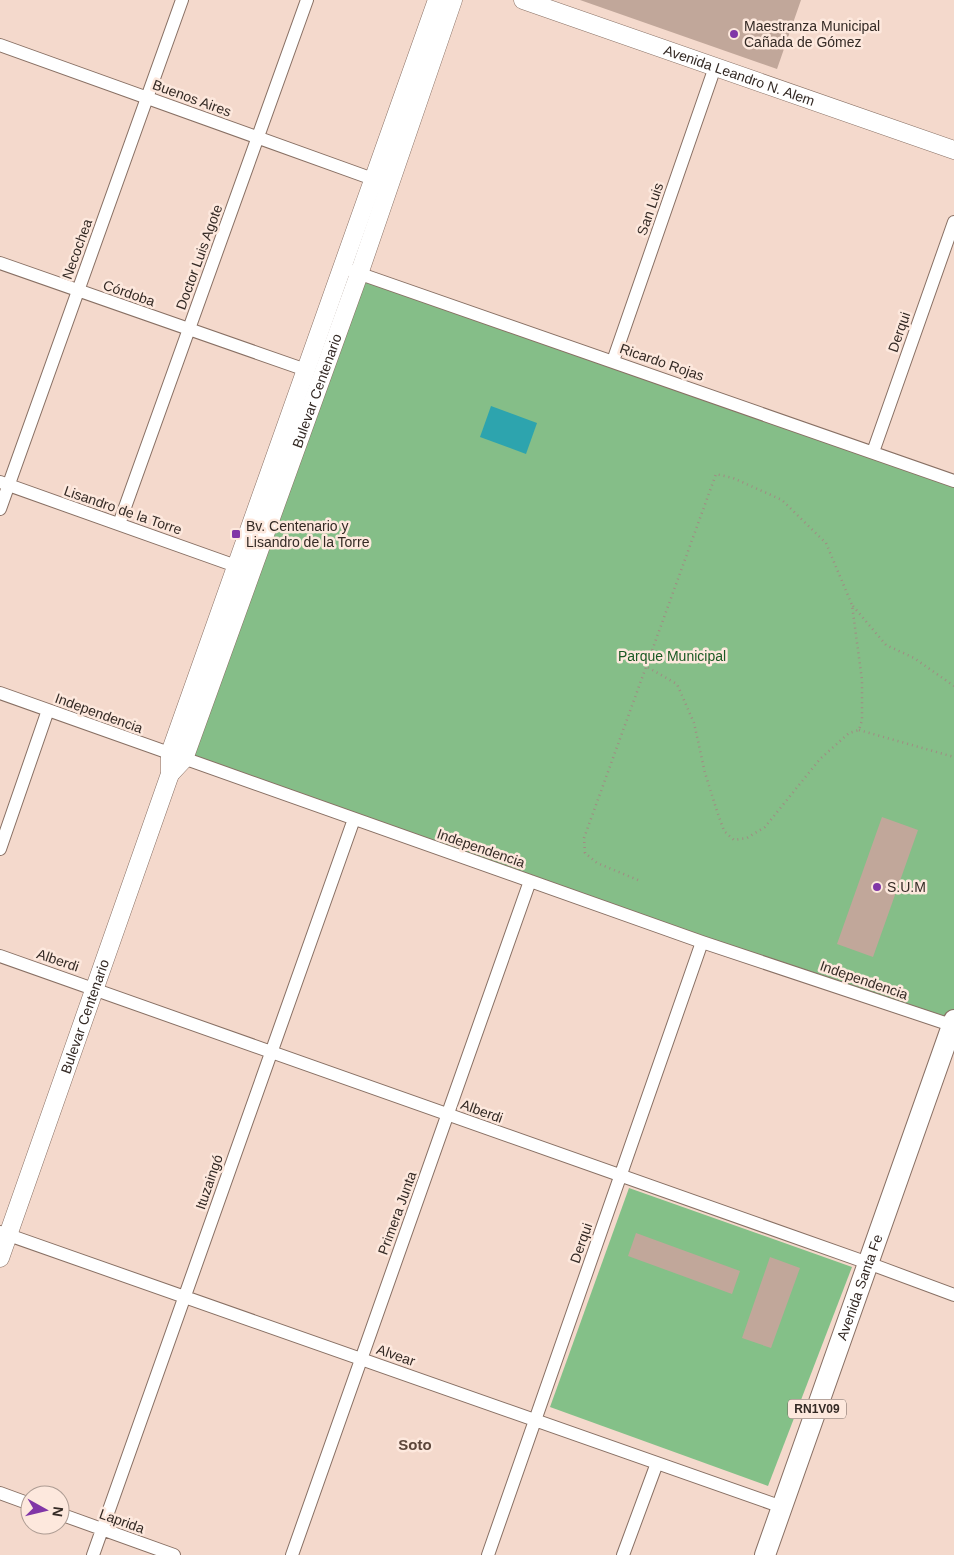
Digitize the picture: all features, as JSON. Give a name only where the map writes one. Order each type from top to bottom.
[{"type":"main road","name":"Bulevar Centenario","points":[[177,756],[236,566],[437,0]]},
{"type":"main road","name":"Bulevar Centenario","points":[[0,1258],[4,1233],[95,989],[170,774],[359,274],[453,0]]},
{"type":"main road","name":"Avenida Leandro N. Alem","points":[[523,0],[954,150]]},
{"type":"main road","name":"Avenida Santa Fe","points":[[765,1555],[953,1024]]},
{"type":"street","name":"Necochea","points":[[0,509],[4,484],[78,290],[182,0]]},
{"type":"street","name":"Doctor Luis Agote","points":[[119,524],[307,0]]},
{"type":"street","name":"Buenos Aires","points":[[0,45],[374,179]]},
{"type":"street","name":"San Luis","points":[[613,361],[715,67]]},
{"type":"street","name":"Derqui","points":[[873,452],[954,222]]},
{"type":"street","name":"Córdoba","points":[[0,263],[306,370]]},
{"type":"street","name":"Ricardo Rojas","points":[[342,266],[359,274],[954,481]]},
{"type":"street","name":"Lisandro de la Torre","points":[[4,484],[236,566]]},
{"type":"street","name":"Independencia","points":[[0,693],[702,942],[953,1024]]},
{"type":"street","points":[[0,849],[48,710]]},
{"type":"street","name":"Ituzaingó","points":[[93,1555],[354,819]]},
{"type":"street","name":"Primera Junta","points":[[292,1555],[530,881]]},
{"type":"street","name":"Derqui","points":[[488,1555],[702,942]]},
{"type":"street","name":"Alberdi","points":[[0,956],[954,1295]]},
{"type":"street","name":"Alvear","points":[[4,1233],[782,1507]]},
{"type":"street","points":[[623,1555],[657,1463]]},
{"type":"street","points":[[0,1493],[20,1500]]},
{"type":"street","name":"Laprida","points":[[70,1518],[174,1555]]},
{"type":"path","points":[[638,880],[597,863],[586,853],[584,838],[716,474],[733,478],[782,500],[826,543],[852,604],[862,680],[862,720],[859,730]]},
{"type":"path","points":[[852,604],[886,644],[914,658],[954,686]]},
{"type":"path","points":[[646,667],[677,684],[694,724],[705,773],[724,831],[734,840],[747,838],[765,827],[820,759],[849,733],[859,730],[954,757]]},
{"type":"green space","name":"Parque Municipal","points":[[359,274],[954,481],[954,1020],[952,1025],[184,759]]},
{"type":"green space","points":[[629,1188],[852,1267],[768,1486],[550,1407]]},
{"type":"water","points":[[491,406],[537,423],[526,454],[480,437]]},
{"type":"building","name":"Maestranza Municipal Cañada de Gómez","points":[[580,0],[801,0],[777,69]]},
{"type":"building","name":"S.U.M","points":[[882,817],[918,830],[873,957],[837,944]]},
{"type":"building","points":[[636,1233],[740,1271],[732,1294],[628,1256]]},
{"type":"building","points":[[770,1257],[800,1268],[771,1348],[742,1338]]},
{"type":"place","name":"Maestranza Municipal Cañada de Gómez","points":[[734,34]]},
{"type":"place","name":"Bv. Centenario y Lisandro de la Torre","points":[[236,534]]},
{"type":"place","name":"S.U.M","points":[[877,887]]},
{"type":"district","name":"Soto","points":[[415,1445]]}]
